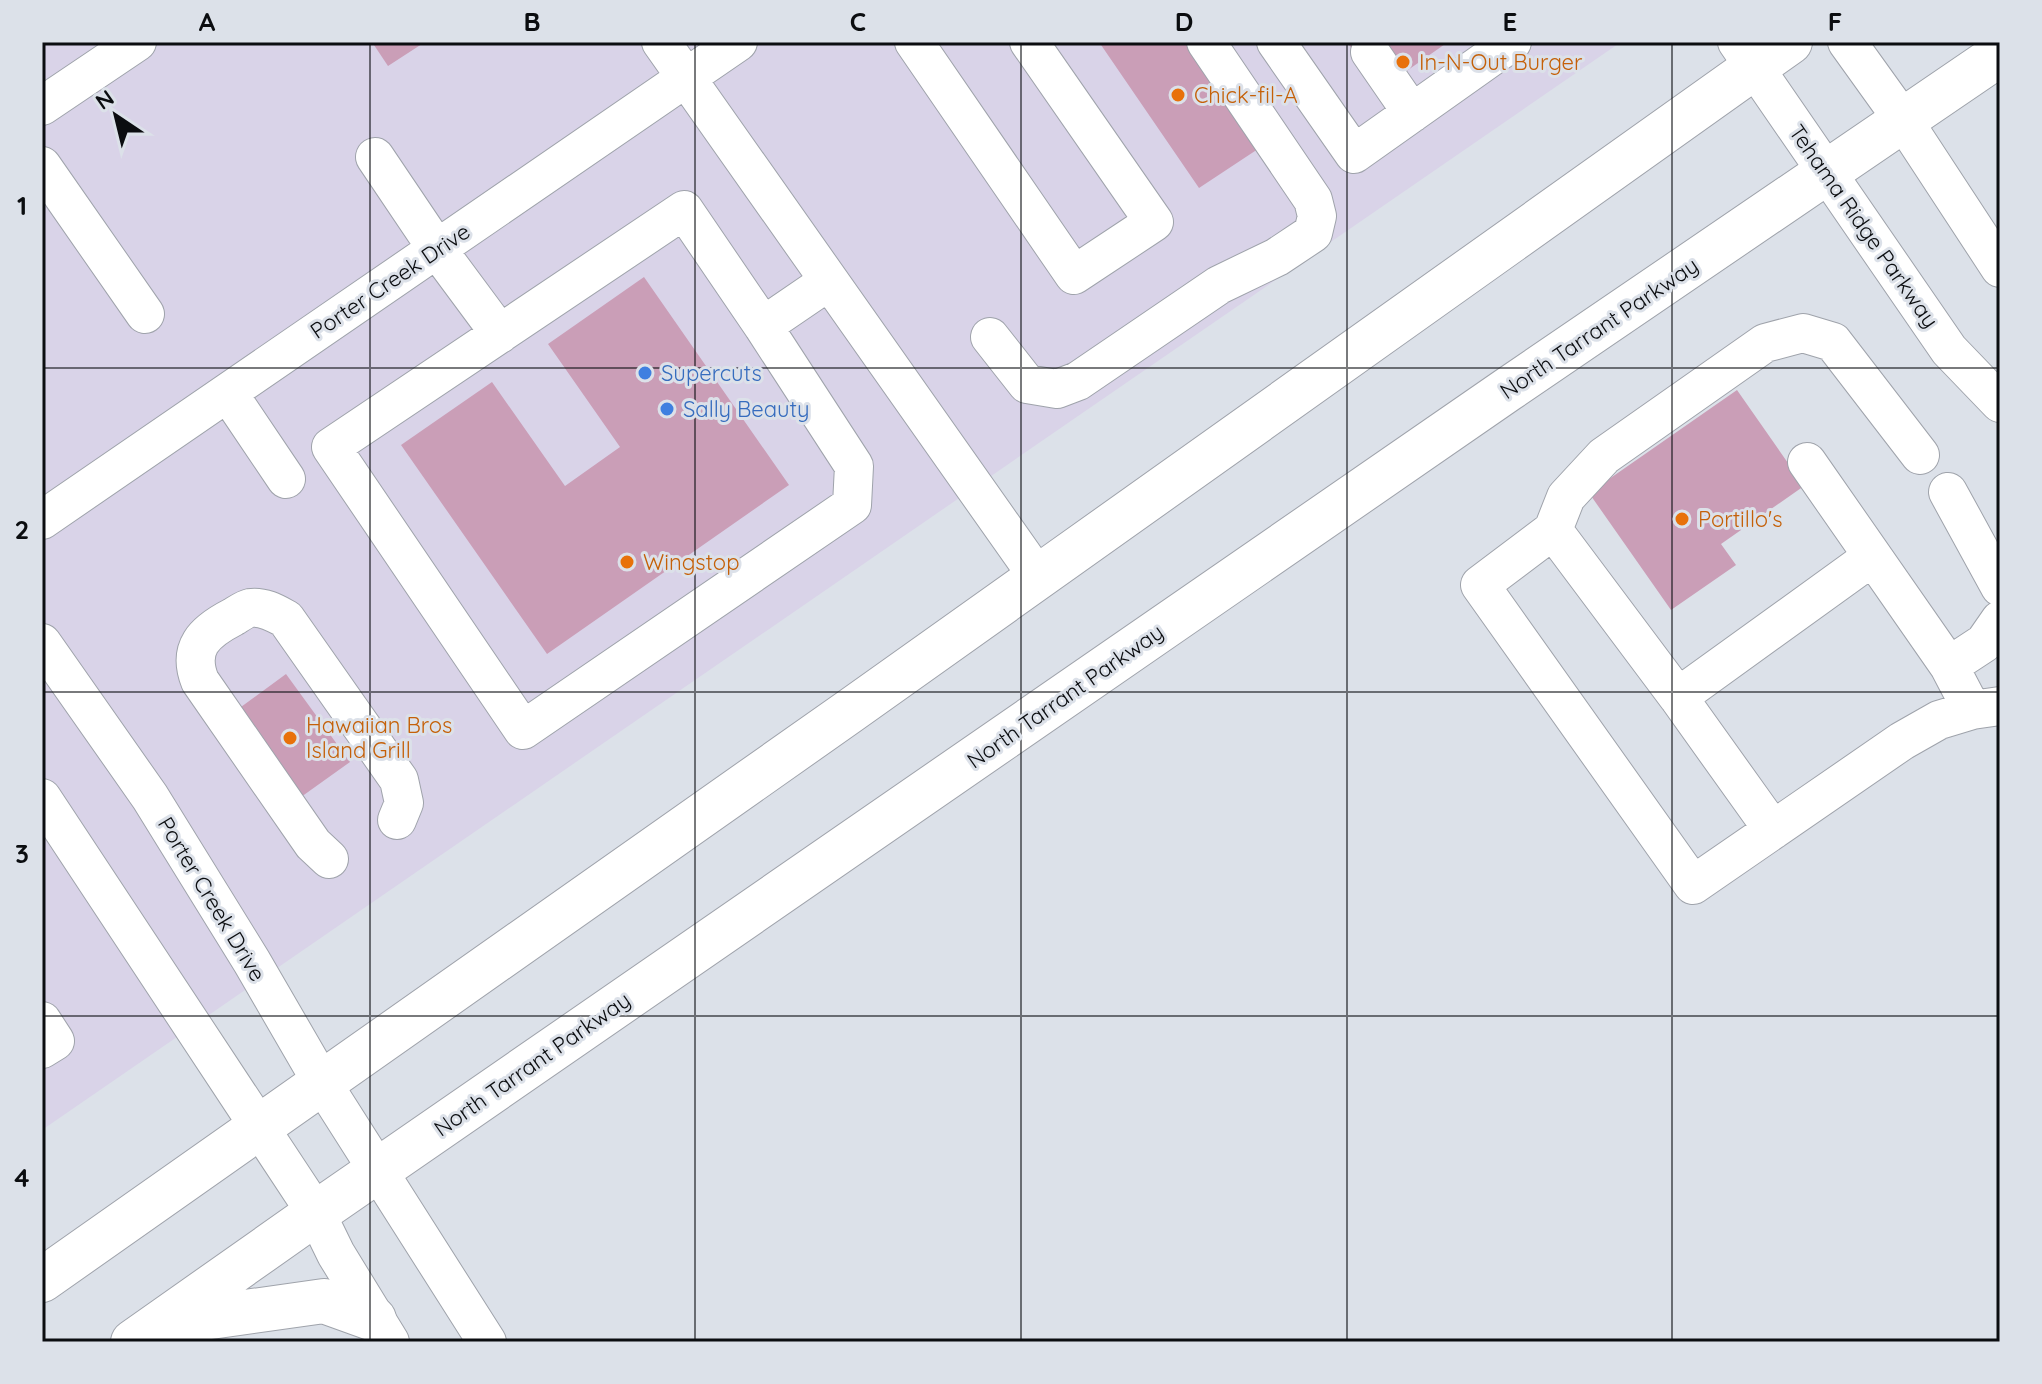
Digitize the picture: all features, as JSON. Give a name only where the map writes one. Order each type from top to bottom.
[{"type":"main road","points":[[42,1280],[1038,577],[1746,55],[1790,42]]},
{"type":"main road","name":"North Tarrant Parkway","points":[[145,1334],[316,1213],[2000,54]]},
{"type":"main road","points":[[145,1334],[324,1301],[382,1331]]},
{"type":"street","points":[[42,106],[137,42]]},
{"type":"street","points":[[661,42],[1038,577]]},
{"type":"street","name":"Porter Creek Drive","points":[[42,520],[738,42]]},
{"type":"street","points":[[914,42],[1074,275],[1154,222],[1029,42]]},
{"type":"street","points":[[990,337],[1027,384],[1057,389],[1078,381],[1219,285],[1277,257],[1313,233],[1317,216],[1313,200],[1206,42]]},
{"type":"street","points":[[1276,42],[1354,154],[1512,42]]},
{"type":"street","points":[[1847,42],[1903,120],[2000,268]]},
{"type":"street","points":[[1370,52],[1412,113]]},
{"type":"street","name":"Tehama Ridge Parkway","points":[[1746,55],[1949,350],[2000,403]]},
{"type":"street","points":[[375,157],[437,249],[500,334]]},
{"type":"street","points":[[42,166],[145,314]]},
{"type":"street","points":[[684,210],[763,326],[854,466],[852,505],[523,730],[331,447],[684,210]]},
{"type":"street","points":[[763,326],[829,281]]},
{"type":"street","points":[[1807,462],[1949,666],[1986,708],[1939,720],[1902,741],[1693,885],[1480,585],[1553,530],[1566,497],[1604,456],[1765,343],[1803,333],[1833,342],[1920,455]]},
{"type":"street","points":[[228,393],[286,479]]},
{"type":"street","points":[[1948,492],[2000,587]]},
{"type":"street","points":[[1553,530],[1773,830]]},
{"type":"street","points":[[1678,697],[1872,557]]},
{"type":"street","points":[[329,859],[313,844],[200,681],[194,664],[199,642],[217,625],[249,608],[269,610],[286,619],[399,780],[404,803],[397,820]]},
{"type":"street","points":[[1949,666],[1984,643],[2000,620]]},
{"type":"street","name":"Porter Creek Drive","points":[[42,643],[150,797],[321,1081],[487,1342]]},
{"type":"street","points":[[42,798],[316,1213],[336,1254],[382,1331]]},
{"type":"street","points":[[42,1021],[55,1041],[42,1049]]},
{"type":"shaded area","points":[[42,42],[1621,42],[42,1130]]},
{"type":"building","points":[[372,42],[425,42],[388,66]]},
{"type":"building","name":"Chick-fil-A","points":[[1099,42],[1185,42],[1258,149],[1199,188]]},
{"type":"building","name":"In-N-Out Burger","points":[[1347,42],[1448,42],[1398,77],[1359,59]]},
{"type":"building","points":[[644,277],[789,485],[547,654],[401,445],[492,382],[565,486],[620,447],[548,344]]},
{"type":"building","name":"Portillo's","points":[[1737,390],[1804,486],[1721,544],[1736,565],[1671,610],[1589,493]]},
{"type":"building","name":"Hawaiian Bros Island Grill","points":[[286,674],[350,762],[294,802],[230,715]]},
{"type":"place","name":"In-N-Out Burger","points":[[1403,62]]},
{"type":"place","name":"Chick-fil-A","points":[[1178,95]]},
{"type":"place","name":"Supercuts","points":[[645,373]]},
{"type":"place","name":"Sally Beauty","points":[[667,409]]},
{"type":"place","name":"Portillo's","points":[[1682,519]]},
{"type":"place","name":"Wingstop","points":[[627,562]]},
{"type":"place","name":"Hawaiian Bros Island Grill","points":[[290,738]]}]
